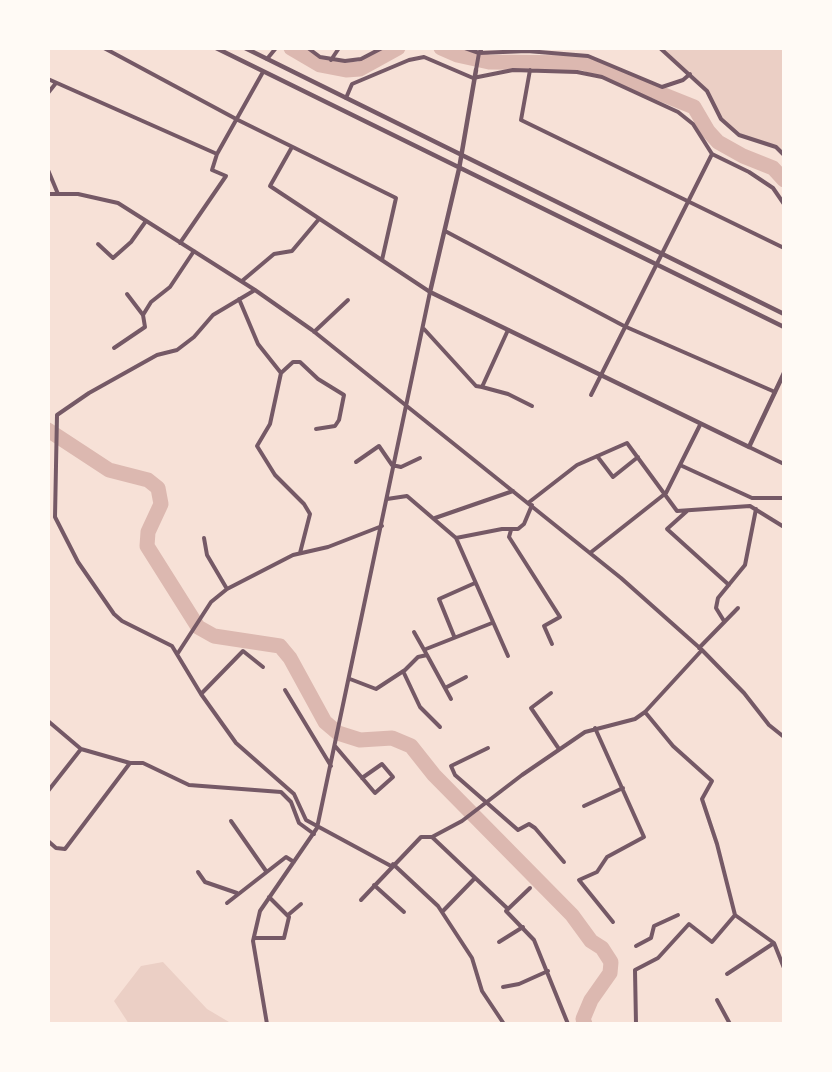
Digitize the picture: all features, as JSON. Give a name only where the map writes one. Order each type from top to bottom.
[{"type":"street","points":[[104,48],[238,120],[396,198],[382,260]]},
{"type":"street","points":[[216,48],[784,327]]},
{"type":"street","points":[[245,48],[784,314]]},
{"type":"street","points":[[267,59],[276,48]]},
{"type":"street","points":[[308,48],[331,60],[361,59],[382,48]]},
{"type":"street","points":[[331,60],[339,48]]},
{"type":"street","points":[[465,48],[479,53],[528,49],[588,56],[662,87],[683,80],[690,74]]},
{"type":"street","points":[[265,1024],[254,938],[260,911],[317,828],[350,679],[367,585],[383,526],[392,465],[459,169],[473,78],[482,48]]},
{"type":"street","points":[[660,48],[707,91],[722,119],[739,135],[776,147],[784,155]]},
{"type":"street","points":[[345,99],[352,84],[409,60],[424,57],[473,78],[513,70],[577,72],[603,77],[656,101],[693,124],[712,154],[749,172],[773,188],[784,204]]},
{"type":"street","points":[[530,70],[521,120],[784,247]]},
{"type":"street","points":[[180,243],[226,176],[212,170],[218,154],[263,72]]},
{"type":"street","points":[[48,79],[218,154]]},
{"type":"street","points":[[48,93],[56,83]]},
{"type":"street","points":[[292,147],[270,186],[430,292],[784,464]]},
{"type":"street","points":[[591,395],[655,263],[712,154]]},
{"type":"street","points":[[48,170],[59,195]]},
{"type":"street","points":[[48,194],[78,194],[118,203],[242,281],[314,332],[406,408],[590,552],[700,649],[782,736]]},
{"type":"street","points":[[242,281],[274,255],[292,251],[319,219]]},
{"type":"street","points":[[98,244],[113,258],[131,242],[146,221]]},
{"type":"street","points":[[445,231],[624,326],[775,392]]},
{"type":"street","points":[[143,315],[151,302],[170,287],[194,251]]},
{"type":"street","points":[[255,290],[213,315],[194,337],[177,350],[157,355],[89,393],[57,415],[55,516],[78,562],[114,614],[122,621],[165,641],[178,653],[201,694],[245,753],[262,763],[294,794],[306,820],[317,828],[392,865],[442,912],[472,958],[482,991],[504,1024]]},
{"type":"street","points":[[114,348],[145,327],[143,315],[127,294]]},
{"type":"street","points":[[239,299],[258,344],[280,373]]},
{"type":"street","points":[[314,332],[348,300]]},
{"type":"street","points":[[424,329],[476,386],[508,394],[532,406]]},
{"type":"street","points":[[482,387],[508,330]]},
{"type":"street","points":[[300,554],[310,514],[304,504],[274,475],[257,446],[270,424],[280,373],[293,362],[300,363],[318,379],[344,394],[339,420],[335,426],[316,429]]},
{"type":"street","points":[[749,447],[784,373]]},
{"type":"street","points":[[590,552],[666,493],[700,425]]},
{"type":"street","points":[[456,538],[494,530],[518,529],[524,524],[530,504],[577,465],[627,443],[666,493],[677,511],[750,506],[784,527]]},
{"type":"street","points":[[356,462],[379,446],[392,465],[401,467],[420,458]]},
{"type":"street","points":[[597,456],[613,477],[638,457]]},
{"type":"street","points":[[680,465],[752,498],[784,498]]},
{"type":"street","points":[[435,518],[513,491]]},
{"type":"street","points":[[387,499],[407,496],[456,538],[508,656]]},
{"type":"street","points":[[750,506],[752,498]]},
{"type":"street","points":[[724,621],[716,608],[718,598],[745,566],[756,509]]},
{"type":"street","points":[[687,510],[667,529],[729,585]]},
{"type":"street","points":[[48,515],[55,516]]},
{"type":"street","points":[[178,653],[212,602],[227,589],[300,554],[328,547],[383,526]]},
{"type":"street","points":[[511,530],[509,537],[560,617],[544,626],[552,644]]},
{"type":"street","points":[[204,538],[207,555],[227,589]]},
{"type":"street","points":[[454,636],[439,599],[475,583]]},
{"type":"street","points":[[361,900],[421,837],[432,837],[462,822],[559,749],[595,728],[635,719],[645,712],[738,608]]},
{"type":"street","points":[[426,649],[454,636],[492,623]]},
{"type":"street","points":[[414,632],[426,649],[451,699]]},
{"type":"street","points":[[201,694],[243,651],[263,668]]},
{"type":"street","points":[[350,679],[376,689],[403,671],[418,657],[428,655]]},
{"type":"street","points":[[403,671],[420,707],[440,727]]},
{"type":"street","points":[[445,687],[466,677]]},
{"type":"street","points":[[285,690],[331,766]]},
{"type":"street","points":[[551,693],[531,708],[559,749]]},
{"type":"street","points":[[645,712],[673,746],[712,781],[702,799],[717,844],[735,915],[774,943],[784,968]]},
{"type":"street","points":[[48,721],[81,749],[130,763],[143,763],[189,785],[281,792],[291,802],[300,823],[314,834]]},
{"type":"street","points":[[595,728],[644,837],[607,857],[597,872],[579,880],[613,922]]},
{"type":"street","points":[[782,736],[784,729]]},
{"type":"street","points":[[335,746],[375,793],[393,777],[382,764],[363,778]]},
{"type":"street","points":[[488,748],[451,766],[455,775],[518,830],[529,824],[535,828],[564,862]]},
{"type":"street","points":[[48,791],[81,749]]},
{"type":"street","points":[[48,841],[56,848],[65,849],[130,763]]},
{"type":"street","points":[[584,806],[623,788]]},
{"type":"street","points":[[231,821],[266,871]]},
{"type":"street","points":[[432,837],[508,909],[506,911],[534,940],[568,1024]]},
{"type":"street","points":[[227,903],[286,857],[294,862]]},
{"type":"street","points":[[198,872],[205,882],[237,893]]},
{"type":"street","points":[[442,912],[475,878]]},
{"type":"street","points":[[375,885],[404,912]]},
{"type":"street","points":[[508,909],[530,888]]},
{"type":"street","points":[[268,897],[287,915]]},
{"type":"street","points":[[254,938],[284,938],[287,915],[301,904]]},
{"type":"street","points":[[636,946],[651,938],[654,926],[678,915]]},
{"type":"street","points":[[636,1024],[635,970],[658,958],[689,924],[712,942],[735,915]]},
{"type":"street","points":[[499,942],[523,927]]},
{"type":"street","points":[[727,974],[774,943]]},
{"type":"street","points":[[503,987],[519,984],[548,971]]},
{"type":"street","points":[[717,1000],[730,1024]]},
{"type":"shaded area","points":[[660,48],[784,48],[784,155],[776,147],[739,135],[721,119],[707,91]]},
{"type":"shaded area","points":[[163,962],[207,1009],[229,1022],[239,1024],[129,1024],[114,1001],[141,966]]},
{"type":"waterway","points":[[291,48],[320,65],[346,70],[360,69],[398,48]]},
{"type":"waterway","points":[[441,48],[457,55],[489,62],[584,63],[694,107],[708,131],[718,142],[743,156],[773,168],[784,180]]},
{"type":"waterway","points":[[48,430],[109,470],[148,480],[158,488],[161,504],[148,532],[147,546],[198,627],[214,636],[280,646],[290,658],[325,722],[338,733],[360,740],[392,738],[411,746],[434,775],[572,915],[591,941],[602,948],[611,962],[610,973],[591,1000],[583,1019],[585,1024]]}]
